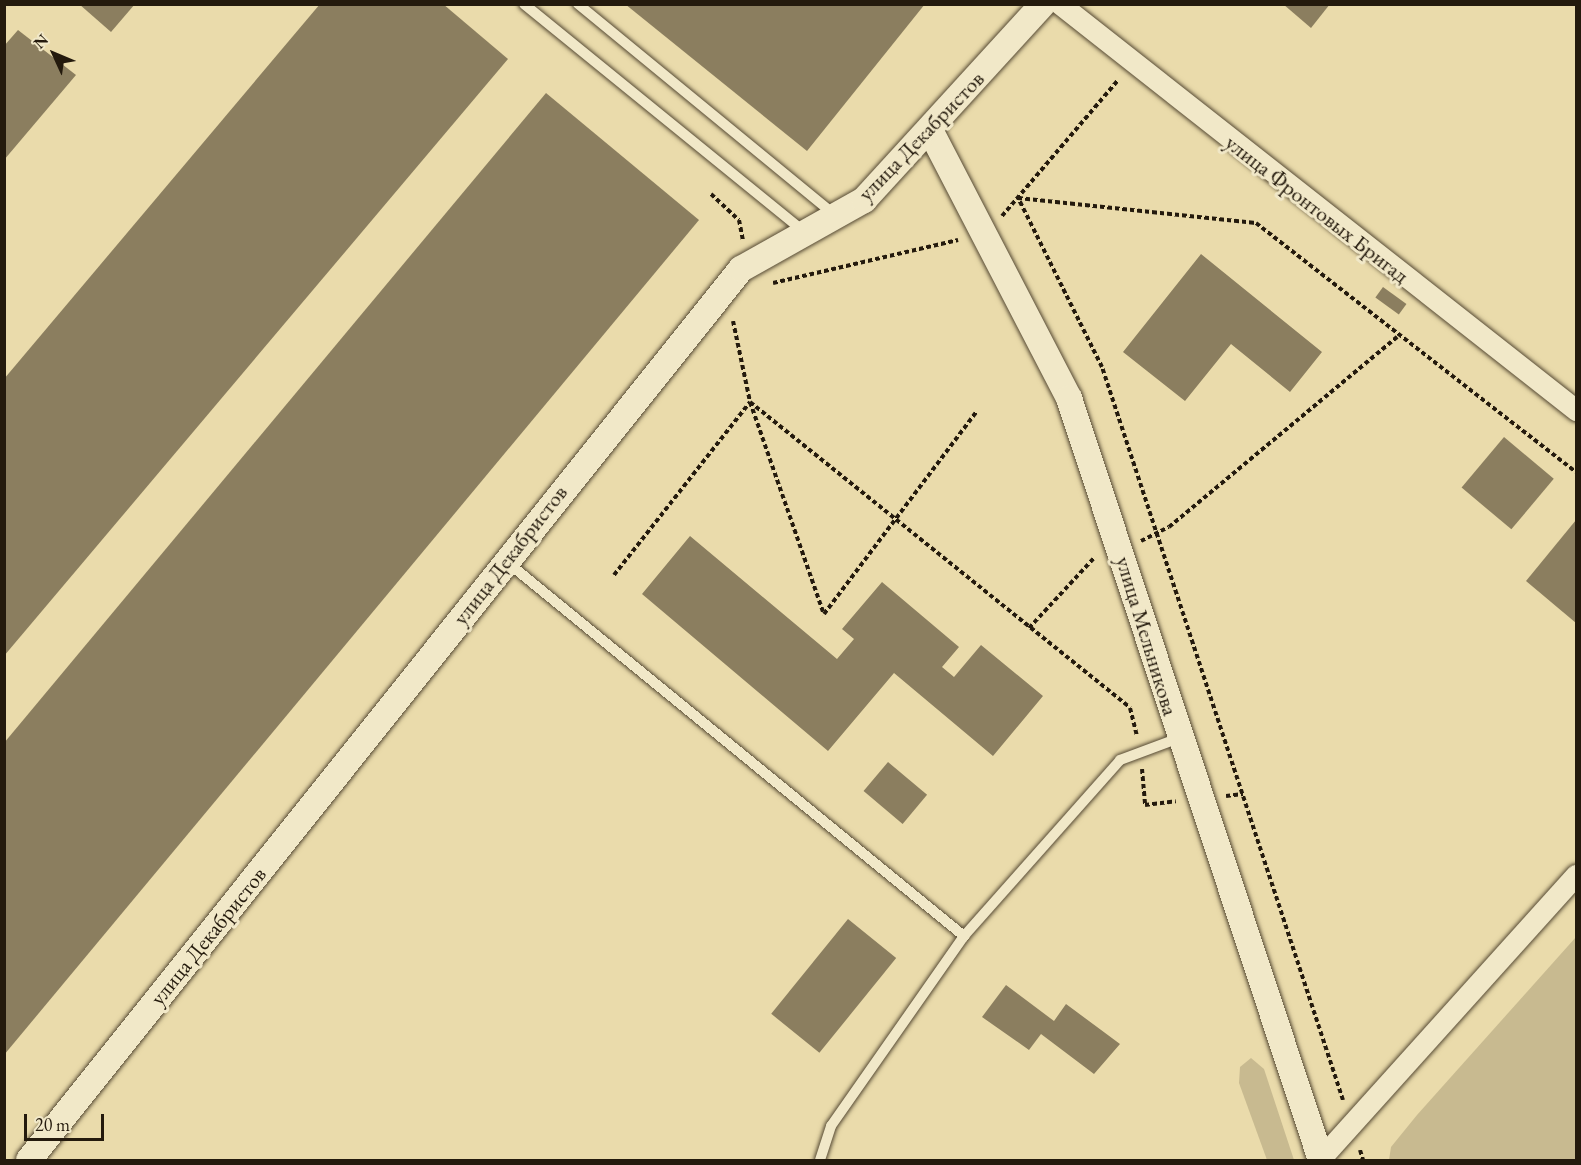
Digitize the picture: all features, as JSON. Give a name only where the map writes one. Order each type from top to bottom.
[{"type":"street","name":"улица Декабристов","points":[[29,1161],[682,338],[748,264],[864,200],[1043,4]]},
{"type":"street","name":"улица Фронтовых Бригад","points":[[1060,4],[1110,46],[1134,62],[1576,410]]},
{"type":"street","name":"улица Мельникова","points":[[930,130],[988,233],[1070,398],[1121,551],[1179,738],[1321,1159]]},
{"type":"street","points":[[1321,1159],[1576,875]]},
{"type":"lane","points":[[524,4],[805,232]]},
{"type":"lane","points":[[578,4],[835,216]]},
{"type":"lane","points":[[506,561],[964,936]]},
{"type":"lane","points":[[820,1161],[831,1126],[964,936],[1120,760],[1179,738]]},
{"type":"path","points":[[711,194],[739,220],[754,287],[988,233],[1134,62]]},
{"type":"path","points":[[1018,198],[1256,223],[1397,337],[1576,472]]},
{"type":"path","points":[[1018,198],[1102,367],[1363,1161]]},
{"type":"path","points":[[730,308],[750,402],[824,614],[976,412]]},
{"type":"path","points":[[1029,628],[1088,558],[1121,551],[1156,534],[1397,337]]},
{"type":"path","points":[[750,402],[893,520],[1130,708],[1141,752],[1144,805],[1244,794]]},
{"type":"path","points":[[615,575],[750,402]]},
{"type":"shaded area","points":[[1576,937],[1576,1160],[1389,1160],[1391,1147],[1417,1115]]},
{"type":"shaded area","points":[[1251,1058],[1264,1069],[1294,1160],[1267,1160],[1239,1083],[1240,1067]]},
{"type":"building","points":[[79,4],[135,4],[111,32]]},
{"type":"building","points":[[320,4],[443,4],[508,59],[4,656],[4,379]]},
{"type":"building","points":[[625,4],[925,4],[807,151]]},
{"type":"building","points":[[1283,4],[1330,4],[1311,28]]},
{"type":"building","points":[[18,30],[76,75],[4,160],[4,46]]},
{"type":"building","points":[[546,93],[699,220],[4,1055],[4,743]]},
{"type":"building","points":[[1201,254],[1322,352],[1290,392],[1231,344],[1185,401],[1123,352]]},
{"type":"building","points":[[1383,287],[1406,304],[1399,315],[1375,298]]},
{"type":"building","points":[[1504,437],[1554,479],[1511,529],[1462,488]]},
{"type":"building","points":[[1576,520],[1576,623],[1526,581]]},
{"type":"building","points":[[690,536],[837,659],[854,639],[842,629],[882,582],[959,647],[942,667],[954,677],[981,645],[1043,696],[993,756],[894,673],[828,751],[642,594]]},
{"type":"building","points":[[888,762],[927,795],[903,824],[864,791]]},
{"type":"building","points":[[848,919],[896,958],[819,1053],[771,1014]]},
{"type":"building","points":[[1006,985],[1054,1021],[1066,1004],[1120,1044],[1094,1074],[1041,1034],[1029,1050],[982,1017]]}]
